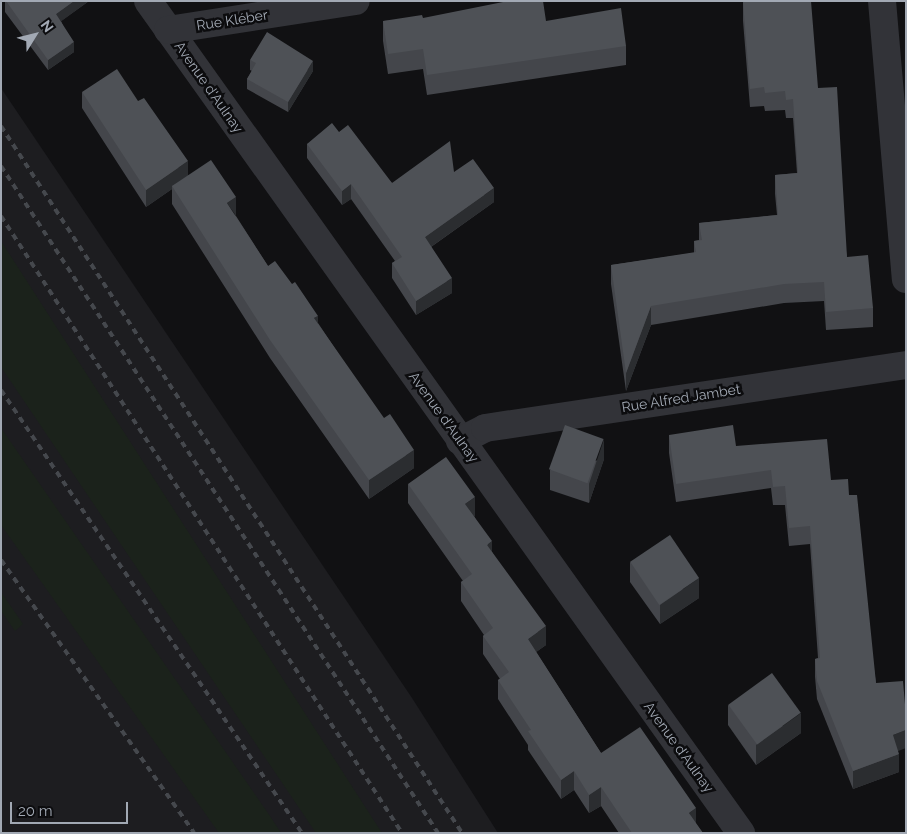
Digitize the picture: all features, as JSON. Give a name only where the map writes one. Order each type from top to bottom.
[{"type":"street","name":"Avenue d'Aulnay","points":[[148,1],[741,833]]},
{"type":"street","name":"Rue Kléber","points":[[168,30],[356,1]]},
{"type":"street","points":[[882,1],[906,279]]},
{"type":"street","name":"Rue Alfred Jambet","points":[[460,441],[485,428],[906,365]]},
{"type":"shaded area","points":[[1,88],[412,698],[498,833],[1,833]]},
{"type":"shaded area","points":[[1,241],[382,833],[316,833],[1,367]]},
{"type":"shaded area","points":[[1,428],[281,833],[219,833],[1,525]]},
{"type":"shaded area","points":[[1,592],[23,624],[15,631],[1,611]]},
{"type":"building","points":[[6,1],[74,1],[56,14],[74,42],[48,60]]},
{"type":"building","points":[[508,1],[543,1],[546,21],[621,8],[626,46],[427,75],[423,49],[388,54],[383,21],[422,15],[423,18]]},
{"type":"building","points":[[811,1],[818,88],[837,87],[847,257],[868,255],[873,308],[826,312],[824,282],[784,284],[651,306],[626,373],[611,265],[696,252],[694,241],[702,240],[699,223],[778,215],[775,175],[798,173],[793,99],[786,100],[785,91],[765,93],[764,87],[750,89],[743,2]]},
{"type":"building","points":[[267,32],[313,61],[288,102],[247,79],[256,63],[250,60]]},
{"type":"building","points":[[117,69],[138,101],[144,98],[188,161],[146,190],[82,92]]},
{"type":"building","points":[[332,123],[339,132],[348,125],[392,183],[450,141],[454,172],[473,159],[494,188],[425,237],[452,278],[416,301],[392,263],[402,257],[351,184],[342,191],[307,144]]},
{"type":"building","points":[[211,160],[236,197],[227,203],[268,266],[275,261],[292,284],[295,282],[318,316],[314,318],[384,418],[390,414],[414,450],[369,480],[270,340],[172,186]]},
{"type":"building","points":[[565,425],[604,439],[587,483],[549,469]]},
{"type":"building","points":[[733,425],[736,446],[827,439],[831,480],[848,479],[849,495],[857,495],[876,683],[903,681],[906,730],[893,735],[899,754],[853,771],[817,681],[815,659],[820,658],[810,526],[789,528],[785,486],[773,487],[771,470],[676,484],[669,435]]},
{"type":"building","points":[[446,457],[475,497],[465,504],[492,541],[487,545],[546,626],[528,639],[601,753],[640,727],[696,808],[689,813],[703,833],[632,833],[601,787],[589,795],[574,771],[561,780],[528,731],[531,730],[498,680],[509,672],[483,636],[493,628],[461,582],[472,574],[408,484]]},
{"type":"building","points":[[670,535],[699,578],[659,605],[630,562]]},
{"type":"building","points":[[772,673],[801,713],[757,744],[728,705]]},
{"type":"railway","points":[[1,126],[462,833]]},
{"type":"railway","points":[[1,166],[438,833]]},
{"type":"railway","points":[[1,216],[402,833]]},
{"type":"railway","points":[[1,390],[302,833]]},
{"type":"railway","points":[[1,560],[194,833]]}]
